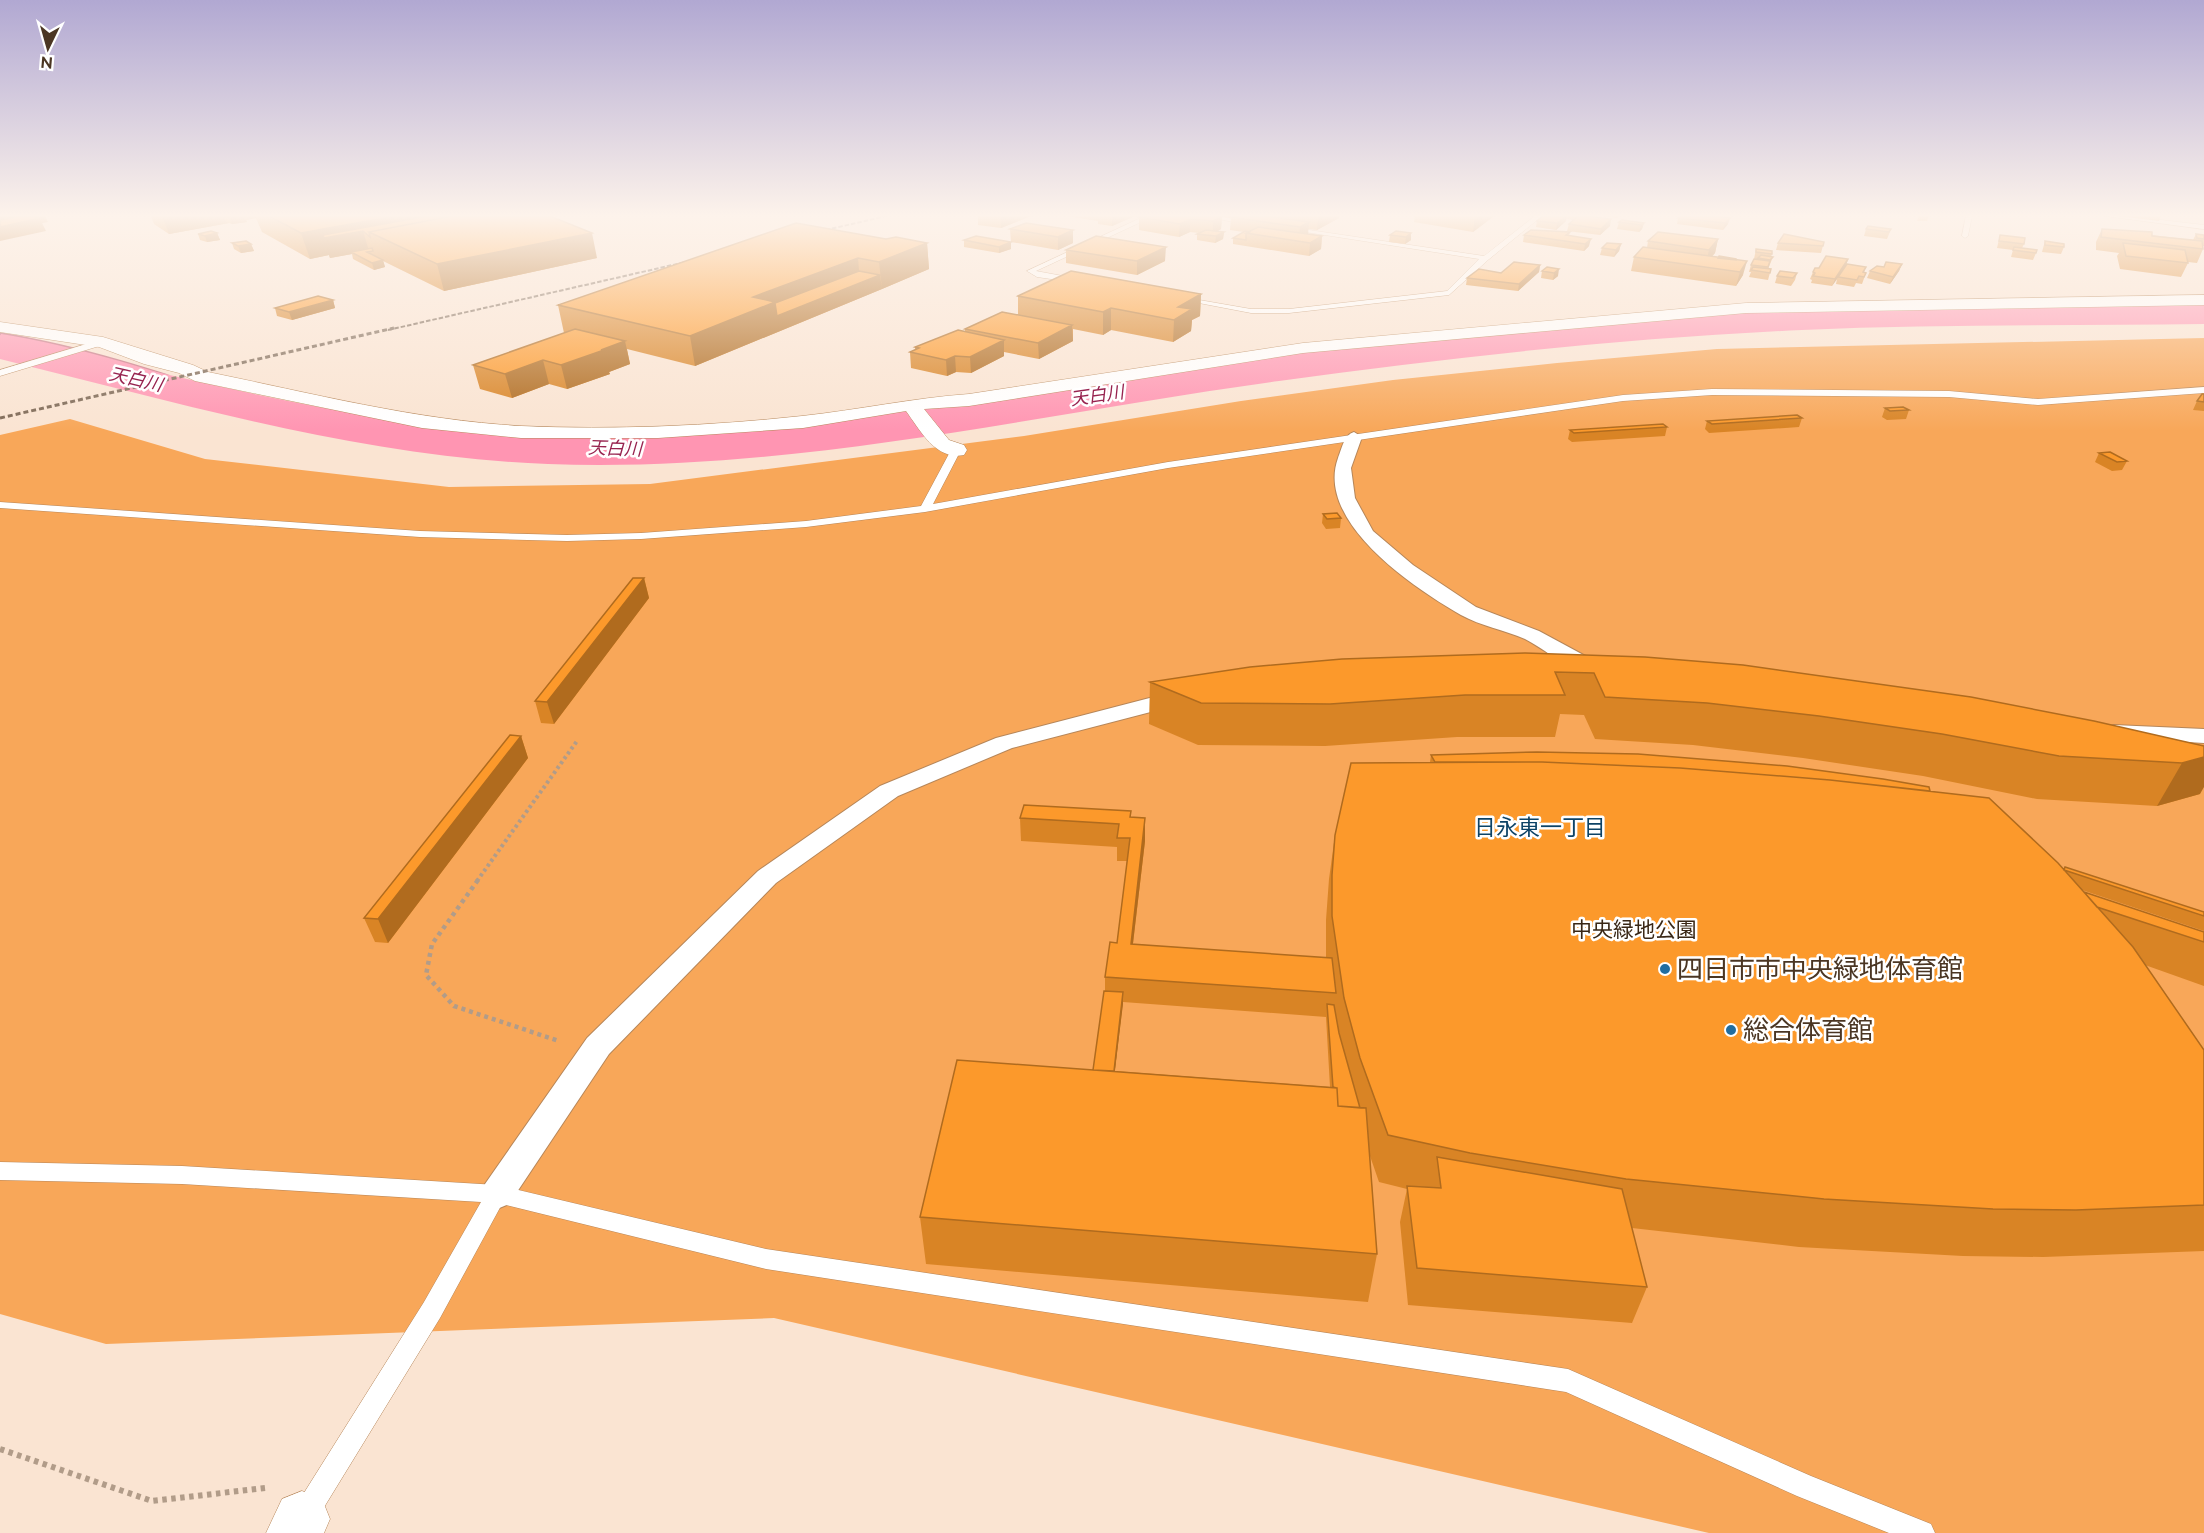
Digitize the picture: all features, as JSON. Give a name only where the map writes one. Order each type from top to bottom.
[{"type":"street","points":[[0,327],[98,344],[186,369],[202,377],[256,390],[422,422],[521,432],[613,433],[803,422],[1023,393],[1303,348],[1677,312],[1746,308],[2204,300]]},
{"type":"street","points":[[913,407],[949,447]]},
{"type":"street","points":[[1354,437],[1343,468],[1346,498],[1366,534],[1406,569],[1469,611],[1532,635],[1612,677],[1559,678]]},
{"type":"street","points":[[497,1194],[598,1046],[767,877],[889,791],[1004,743],[1165,701],[1210,697]]},
{"type":"street","points":[[2097,731],[2204,736]]},
{"type":"lane","points":[[1172,297],[1251,310],[1289,311],[1449,292],[1454,288]]},
{"type":"lane","points":[[0,373],[98,344]]},
{"type":"lane","points":[[0,505],[420,534],[567,538],[722,532],[925,509],[1168,465],[1615,399],[1712,392],[1949,394],[2038,402],[2204,390]]},
{"type":"lane","points":[[925,509],[949,447]]},
{"type":"lane","points":[[0,1171],[182,1175],[497,1194],[766,1259],[1568,1381],[1806,1487],[1922,1533]]},
{"type":"lane","points":[[307,1511],[432,1310],[497,1194]]},
{"type":"path","points":[[569,1045],[454,1005],[426,975],[432,944],[577,741]]},
{"type":"path","points":[[0,1449],[152,1501],[307,1511]]},
{"type":"green space","name":"中央緑地公園","points":[[2204,338],[2204,1533],[1709,1533],[774,1318],[106,1344],[0,1314],[0,435],[70,419],[205,459],[449,487],[650,484],[1024,436],[1241,401],[1393,380],[1557,363],[1717,349]]},
{"type":"water","points":[[0,333],[83,350],[326,426],[110,385],[0,356]]},
{"type":"pier","points":[[171,374],[185,379],[132,392],[111,388]]},
{"type":"building","points":[[609,288],[778,288],[753,297],[775,302],[690,336],[558,305]]},
{"type":"building","points":[[816,288],[848,288],[777,316],[775,303]]},
{"type":"building","points":[[1036,288],[1164,288],[1201,294],[1178,307],[1192,309],[1174,320],[1111,308],[1103,312],[1018,296]]},
{"type":"building","points":[[318,296],[333,300],[289,312],[275,308]]},
{"type":"building","points":[[1002,312],[1072,325],[1038,343],[965,329]]},
{"type":"building","points":[[575,329],[625,341],[561,365],[543,360],[505,374],[473,365]]},
{"type":"building","points":[[958,330],[1004,340],[970,357],[955,356],[946,360],[910,352],[919,348],[915,347]]},
{"type":"building","points":[[2204,394],[2204,402],[2197,401]]},
{"type":"building","points":[[1903,407],[1909,410],[1890,411],[1885,408]]},
{"type":"building","points":[[1797,415],[1802,418],[1712,424],[1707,421]]},
{"type":"building","points":[[1663,424],[1667,427],[1574,433],[1570,430]]},
{"type":"building","points":[[2110,452],[2127,461],[2117,462],[2099,453]]},
{"type":"building","points":[[1337,513],[1341,518],[1327,519],[1323,514]]},
{"type":"building","points":[[633,578],[644,578],[547,702],[535,701]]},
{"type":"building","points":[[1525,653],[1645,657],[1743,665],[1971,697],[2094,721],[2204,746],[2204,757],[2182,763],[2059,756],[1942,734],[1819,716],[1707,703],[1605,697],[1594,673],[1555,672],[1565,695],[1465,695],[1330,704],[1201,703],[1150,682],[1250,667],[1342,659]]},
{"type":"building","points":[[510,735],[521,736],[378,919],[364,918]]},
{"type":"building","points":[[1537,752],[1638,754],[1787,766],[1929,787],[1930,791],[1680,768],[1542,762],[1435,762],[1431,755]]},
{"type":"building","name":"総合体育館","points":[[1542,762],[1680,768],[1830,780],[1989,798],[2058,863],[2133,947],[2204,1050],[2204,1205],[2076,1210],[1993,1209],[1824,1199],[1626,1179],[1470,1153],[1388,1135],[1360,1058],[1344,998],[1332,916],[1335,835],[1351,763]]},
{"type":"building","points":[[1024,805],[1131,811],[1130,817],[1145,818],[1131,944],[1332,958],[1336,993],[1105,977],[1110,942],[1117,943],[1130,838],[1117,838],[1119,824],[1020,818]]},
{"type":"building","points":[[2065,867],[2204,912],[2204,916],[2064,870]]},
{"type":"building","points":[[2084,892],[2204,932],[2204,942],[2097,907]]},
{"type":"building","points":[[1104,991],[1123,992],[1114,1071],[1093,1070]]},
{"type":"building","points":[[1327,1004],[1334,1005],[1339,1033],[1360,1108],[1338,1106],[1337,1088],[1333,1087]]},
{"type":"building","points":[[957,1060],[1337,1088],[1338,1106],[1366,1108],[1377,1254],[920,1217]]},
{"type":"building","points":[[1437,1157],[1622,1189],[1647,1287],[1417,1268],[1407,1186],[1441,1188]]},
{"type":"waterway","name":"天白川","points":[[0,347],[319,422],[463,443],[546,449],[656,450],[792,441],[1281,368],[1616,330],[1805,318],[2204,312]]},
{"type":"railway","points":[[388,330],[574,288]]},
{"type":"railway","points":[[0,418],[394,328]]},
{"type":"place","name":"四日市市中央緑地体育館","points":[[1665,969]]},
{"type":"place","name":"総合体育館","points":[[1731,1030]]},
{"type":"district","name":"日永東一丁目","points":[[1540,827]]}]
